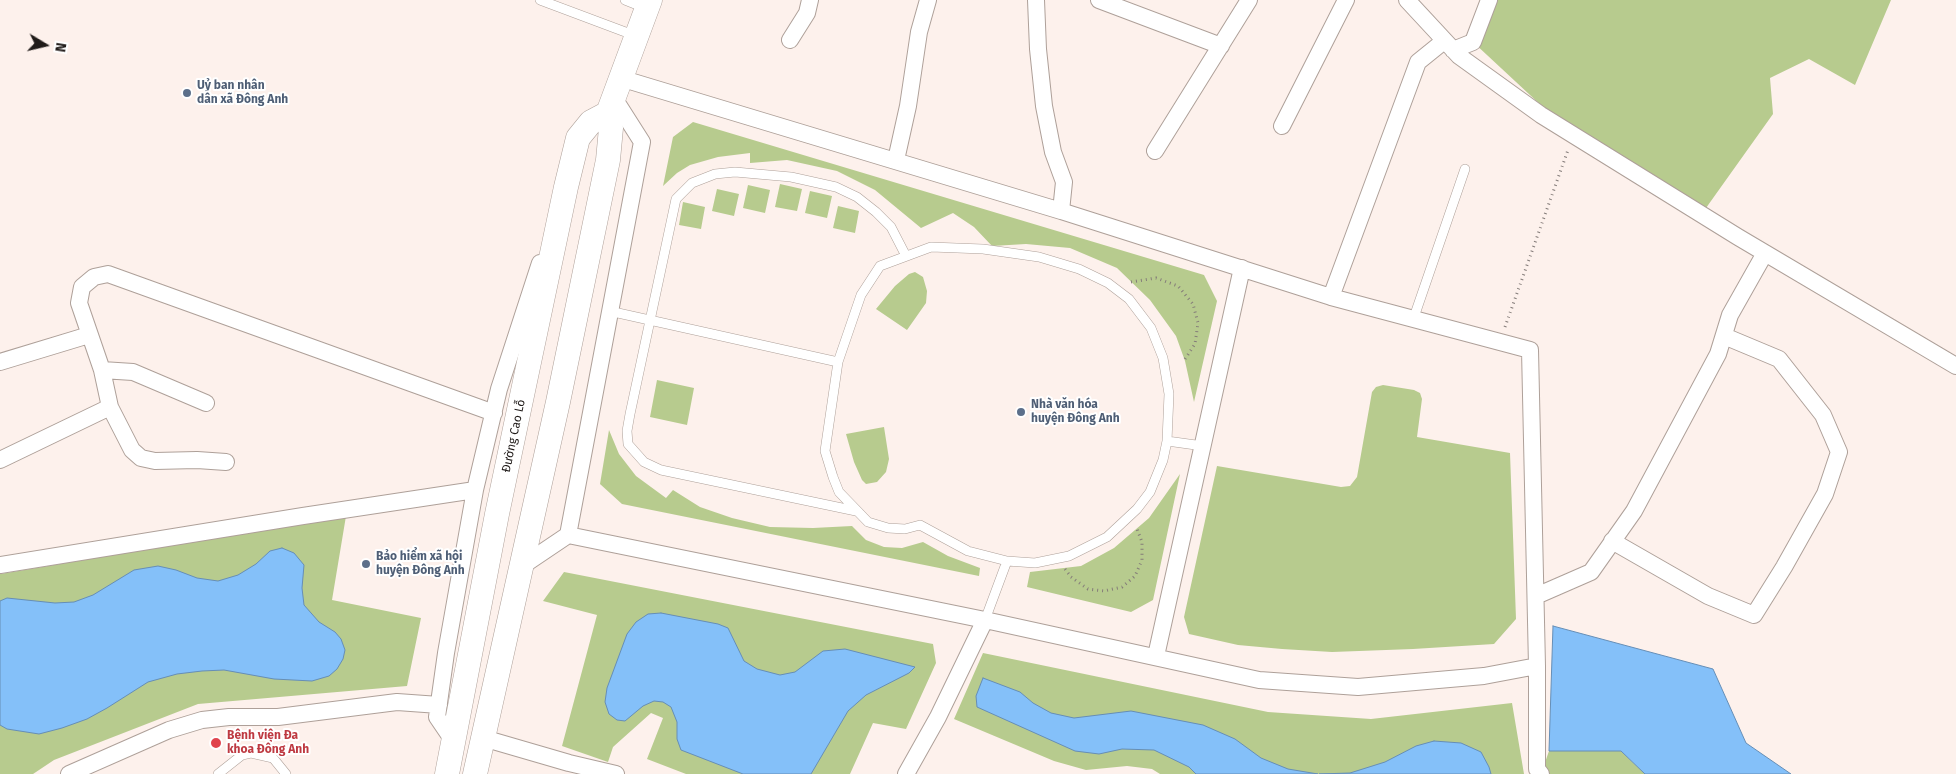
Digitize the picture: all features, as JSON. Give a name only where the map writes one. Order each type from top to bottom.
[{"type":"main road","points":[[475,774],[522,566],[608,160],[614,96],[648,4]]},
{"type":"main road","name":"Đường Cao Lỗ","points":[[447,774],[484,583],[566,187],[578,138],[614,96]]},
{"type":"street","points":[[790,40],[807,13],[810,0]]},
{"type":"street","points":[[896,160],[909,98],[919,32],[928,0]]},
{"type":"street","points":[[1036,0],[1038,49],[1044,106],[1053,152],[1064,182],[1061,211]]},
{"type":"street","points":[[1099,0],[1222,46]]},
{"type":"street","points":[[1155,151],[1249,0]]},
{"type":"street","points":[[1282,126],[1346,0]]},
{"type":"street","points":[[1407,0],[1449,46],[1541,115],[1765,253],[1956,366]]},
{"type":"street","points":[[1331,297],[1418,62],[1449,46],[1473,42],[1489,0]]},
{"type":"street","points":[[614,96],[896,160],[1331,297],[1530,350],[1536,596],[1537,769],[1541,774]]},
{"type":"street","points":[[568,535],[642,142],[614,96]]},
{"type":"street","points":[[454,742],[437,717],[446,653],[475,490],[494,413],[522,317],[566,187]]},
{"type":"street","points":[[1536,596],[1591,572],[1639,502],[1718,354],[1730,315],[1765,253]]},
{"type":"street","points":[[1156,656],[1242,268]]},
{"type":"street","points":[[226,462],[197,460],[155,461],[142,458],[132,450],[110,407],[102,370],[79,303],[82,287],[94,277],[108,274],[494,413]]},
{"type":"street","points":[[0,362],[89,335]]},
{"type":"street","points":[[1612,541],[1708,596],[1754,615],[1784,567],[1825,494],[1839,452],[1823,415],[1779,360],[1724,336]]},
{"type":"street","points":[[102,370],[133,372],[206,403]]},
{"type":"street","points":[[0,460],[110,407]]},
{"type":"street","points":[[0,565],[475,490]]},
{"type":"street","points":[[522,566],[568,535],[986,620],[1260,680],[1358,687],[1484,676],[1537,666]]},
{"type":"street","points":[[459,578],[484,583]]},
{"type":"street","points":[[906,774],[938,717],[986,620]]},
{"type":"street","points":[[69,774],[169,730],[202,720],[229,717],[278,717],[397,702],[439,704]]},
{"type":"street","points":[[483,738],[562,768],[616,774]]},
{"type":"lane","points":[[540,0],[636,36]]},
{"type":"lane","points":[[625,0],[648,4]]},
{"type":"lane","points":[[1413,320],[1465,169]]},
{"type":"lane","points":[[856,511],[661,470],[640,458],[628,444],[627,431],[676,199],[692,183],[715,174],[735,172],[762,173],[836,187],[857,197],[886,222],[891,227],[906,256]]},
{"type":"lane","points":[[932,248],[983,249],[1040,258],[1079,269],[1108,283],[1129,299],[1151,328],[1163,358],[1169,394],[1167,440],[1163,460],[1150,492],[1137,509],[1107,537],[1069,556],[1035,563],[1007,561],[968,551],[920,525],[905,529],[888,528],[868,522],[839,492],[825,451],[838,362],[861,295],[880,266],[906,256],[932,248]]},
{"type":"lane","points":[[609,312],[838,362]]},
{"type":"lane","points":[[1167,440],[1203,446]]},
{"type":"lane","points":[[986,620],[1007,561]]},
{"type":"lane","points":[[218,774],[242,755],[252,753],[273,758],[286,774]]},
{"type":"path","points":[[1499,343],[1573,135]]},
{"type":"path","points":[[1131,282],[1156,278],[1178,286],[1193,304],[1198,323],[1194,344],[1185,359]]},
{"type":"path","points":[[1064,568],[1071,577],[1088,589],[1104,591],[1122,587],[1135,576],[1142,560],[1142,542],[1137,529]]},
{"type":"green space","points":[[1490,0],[1891,0],[1855,85],[1809,59],[1770,78],[1773,114],[1701,215],[1573,135],[1473,42]]},
{"type":"green space","points":[[693,122],[1204,275],[1217,301],[1194,402],[1185,361],[1176,336],[1150,300],[1117,268],[1070,248],[1026,244],[992,246],[974,227],[953,213],[921,228],[875,190],[837,171],[787,160],[750,163],[750,153],[718,157],[690,165],[677,173],[663,186],[673,137]]},
{"type":"green space","points":[[780,184],[802,189],[797,211],[775,207]]},
{"type":"green space","points":[[748,185],[770,190],[765,213],[743,208]]},
{"type":"green space","points":[[717,189],[739,194],[734,216],[712,211]]},
{"type":"green space","points":[[810,191],[832,196],[827,218],[805,213]]},
{"type":"green space","points":[[683,202],[705,207],[701,229],[679,225]]},
{"type":"green space","points":[[838,206],[859,211],[855,233],[833,228]]},
{"type":"green space","points":[[915,272],[923,277],[927,291],[926,303],[907,330],[876,309],[895,286],[909,274]]},
{"type":"green space","points":[[657,380],[694,388],[687,425],[650,417]]},
{"type":"green space","points":[[1383,385],[1414,390],[1420,393],[1422,399],[1417,437],[1510,453],[1516,619],[1494,644],[1413,649],[1332,652],[1282,649],[1238,645],[1189,634],[1184,617],[1217,466],[1341,487],[1350,486],[1357,477],[1372,392],[1376,387]]},
{"type":"green space","points":[[884,427],[889,459],[886,472],[877,482],[866,484],[862,480],[854,462],[846,434]]},
{"type":"green space","points":[[609,430],[619,454],[636,476],[666,498],[673,490],[700,507],[732,518],[770,527],[813,528],[852,526],[866,540],[884,547],[902,548],[923,542],[948,556],[980,568],[979,576],[622,504],[600,484]]},
{"type":"green space","points":[[1180,474],[1153,600],[1131,612],[1027,587],[1030,572],[1081,566],[1114,548],[1149,518]]},
{"type":"green space","points":[[346,516],[332,600],[421,618],[407,686],[198,704],[54,760],[33,774],[0,774],[0,574]]},
{"type":"green space","points":[[564,572],[933,644],[936,663],[906,729],[873,723],[850,774],[686,774],[647,759],[663,718],[651,713],[613,747],[608,762],[562,746],[597,615],[543,601]]},
{"type":"green space","points":[[983,653],[1268,712],[1371,719],[1512,703],[1524,774],[1160,774],[1152,769],[1127,766],[1086,770],[1054,761],[954,719]]},
{"type":"green space","points":[[1549,751],[1621,751],[1645,774],[1541,774]]},
{"type":"water","points":[[282,548],[294,553],[304,565],[302,588],[304,605],[319,622],[335,632],[341,639],[345,650],[343,659],[337,669],[329,676],[312,681],[274,679],[224,670],[177,674],[148,682],[87,719],[62,728],[39,734],[7,729],[0,725],[0,601],[7,598],[55,603],[74,602],[93,595],[134,570],[158,566],[197,578],[218,581],[238,575],[256,564],[270,551]]},
{"type":"water","points":[[661,613],[718,624],[728,628],[744,661],[757,669],[780,675],[795,672],[823,651],[845,649],[915,667],[909,673],[866,695],[848,711],[811,774],[743,774],[681,750],[677,739],[677,722],[671,707],[663,702],[654,701],[643,706],[625,721],[617,720],[609,714],[605,702],[607,688],[627,634],[636,622],[648,614]]},
{"type":"water","points":[[1553,626],[1713,669],[1746,743],[1791,774],[1645,774],[1621,751],[1549,751]]},
{"type":"water","points":[[983,678],[1020,692],[1033,703],[1051,713],[1074,718],[1131,711],[1203,725],[1235,739],[1261,758],[1288,769],[1318,774],[1196,774],[1189,767],[1154,750],[1122,749],[1099,754],[1075,751],[977,707],[976,696]]},
{"type":"water","points":[[1434,741],[1461,743],[1481,752],[1491,774],[1319,774],[1350,773],[1385,762],[1416,746]]},
{"type":"place","name":"Uỷ ban nhân dân xã Đông Anh","points":[[187,93]]},
{"type":"place","name":"Nhà văn hóa huyện Đông Anh","points":[[1021,412]]},
{"type":"place","name":"Bảo hiểm xã hội huyện Đông Anh","points":[[366,564]]},
{"type":"place","name":"Bệnh viện Đa khoa Đông Anh","points":[[216,743]]}]
